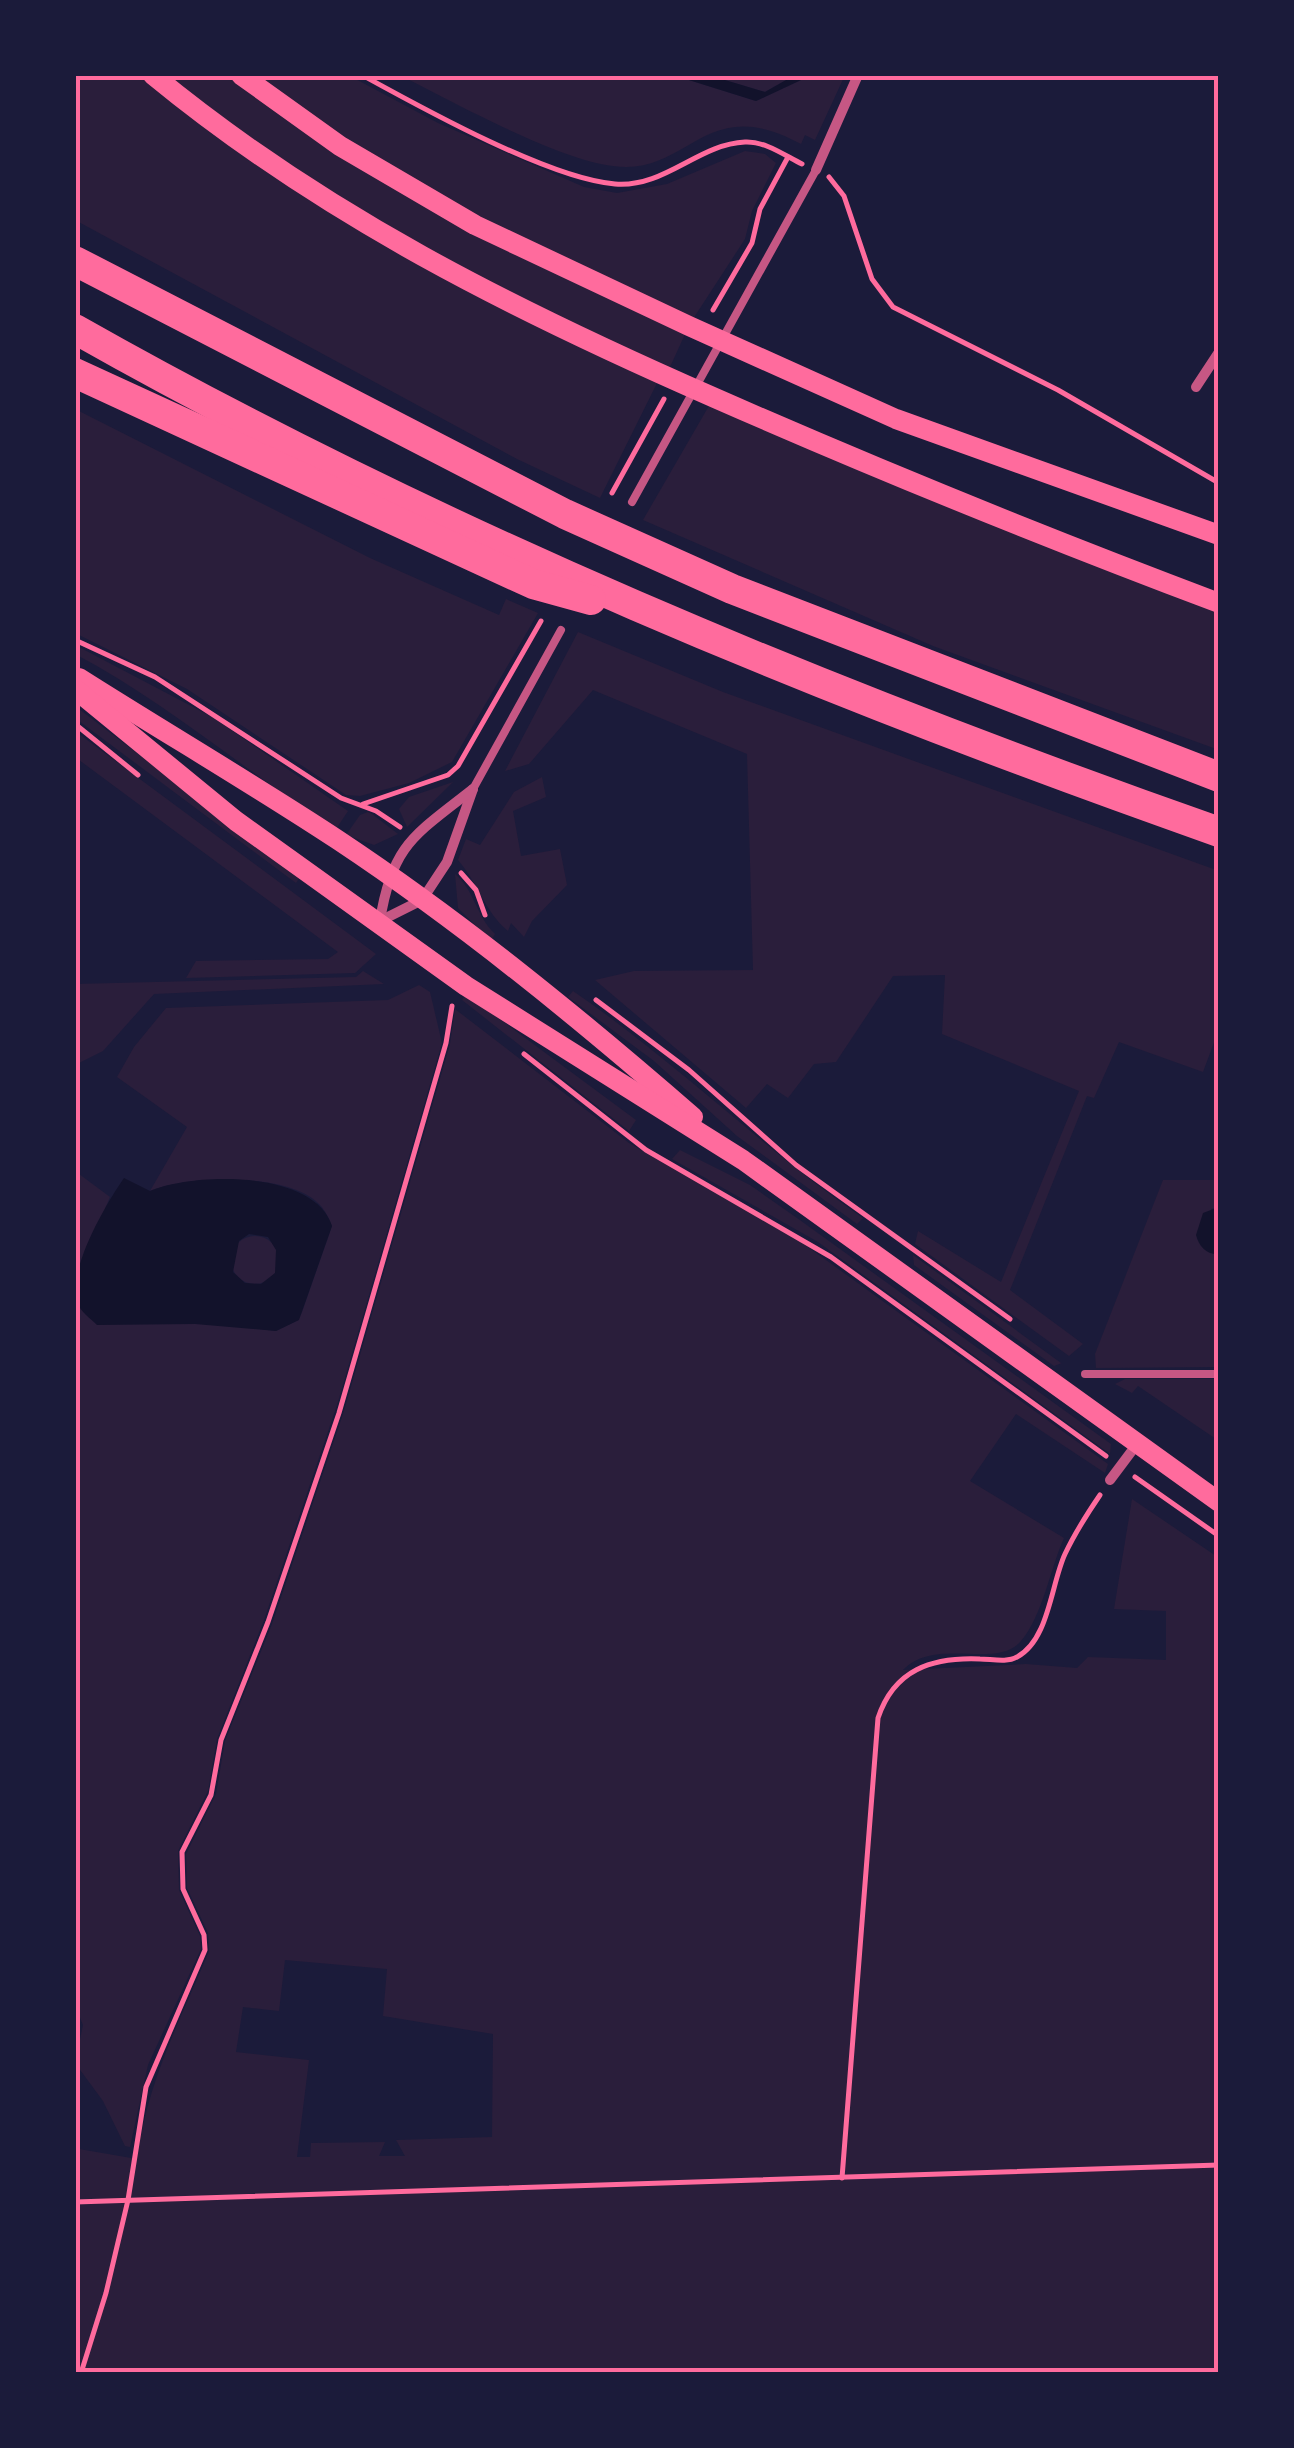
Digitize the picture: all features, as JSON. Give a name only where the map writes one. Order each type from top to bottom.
[{"type":"highway","points":[[75,261],[598,529],[786,610],[1219,776]]},
{"type":"highway","points":[[75,329],[213,407],[704,633],[1031,766],[1219,832]]},
{"type":"highway","points":[[75,372],[534,584],[704,633]]},
{"type":"main road","points":[[153,75],[239,142],[374,231],[516,308],[928,492],[1219,602]]},
{"type":"main road","points":[[241,75],[340,146],[475,225],[689,326],[896,418],[1219,535]]},
{"type":"main road","points":[[75,676],[422,900],[550,993],[743,1160]]},
{"type":"main road","points":[[75,689],[236,821],[466,986],[743,1160],[1219,1502]]},
{"type":"street","points":[[816,170],[858,75]]},
{"type":"street","points":[[1196,387],[1219,352]]},
{"type":"street","points":[[380,921],[387,875],[413,837],[473,788]]},
{"type":"street","points":[[380,921],[422,900],[447,862],[473,788]]},
{"type":"street","points":[[1110,1480],[1137,1444]]},
{"type":"lane","points":[[632,502],[816,170]]},
{"type":"lane","points":[[473,788],[561,630]]},
{"type":"lane","points":[[1085,1374],[1219,1374]]},
{"type":"path","points":[[362,75],[469,130],[598,182],[649,182],[745,142],[788,157]]},
{"type":"path","points":[[816,170],[828,176],[844,196],[872,279],[893,307],[1058,390],[1219,483]]},
{"type":"path","points":[[75,640],[155,677],[341,798],[360,805],[448,775],[458,766],[541,622]]},
{"type":"path","points":[[581,990],[689,1070],[796,1166],[1022,1327]]},
{"type":"path","points":[[81,2373],[106,2293],[128,2200],[146,2087],[205,1950],[204,1935],[183,1889],[182,1852],[211,1795],[221,1740],[280,1587],[339,1412],[454,1002],[468,1012]]},
{"type":"path","points":[[511,1043],[646,1150],[830,1256],[1219,1536]]},
{"type":"path","points":[[842,2178],[878,1718],[883,1703],[894,1684],[922,1665],[958,1658],[1008,1660],[1026,1650],[1041,1625],[1065,1554],[1110,1480]]},
{"type":"path","points":[[75,2202],[1219,2165]]},
{"type":"shaded area","points":[[75,75],[142,75],[169,98],[658,381],[600,498],[517,459],[75,220]]},
{"type":"shaded area","points":[[165,75],[229,75],[271,107],[686,332],[670,367],[519,301],[310,182]]},
{"type":"shaded area","points":[[254,75],[348,75],[438,123],[584,187],[617,193],[667,184],[745,151],[765,154],[776,163],[752,211],[745,239],[693,319],[459,208],[370,156]]},
{"type":"shaded area","points":[[400,75],[673,75],[756,101],[801,80],[845,75],[815,140],[805,135],[801,144],[768,130],[741,127],[699,139],[661,160],[639,166],[613,166],[563,153]]},
{"type":"shaded area","points":[[673,75],[708,75],[765,92],[795,75],[830,75],[826,80],[801,80],[756,101]]},
{"type":"shaded area","points":[[708,75],[795,75],[765,92]]},
{"type":"shaded area","points":[[710,404],[1219,608],[1219,750],[933,646],[643,520]]},
{"type":"shaded area","points":[[75,409],[370,558],[499,615],[506,599],[538,613],[452,762],[409,783],[360,796],[346,795],[187,689],[75,633]]},
{"type":"shaded area","points":[[578,632],[723,692],[1219,871],[1219,1029],[1203,1072],[1119,1042],[1094,1098],[1087,1096],[1010,1290],[1083,1344],[1069,1356],[915,1244],[918,1231],[1001,1282],[1079,1091],[942,1034],[945,975],[893,976],[836,1062],[814,1064],[788,1098],[767,1084],[746,1108],[595,980],[634,971],[753,970],[747,754],[593,690],[529,764],[505,771]]},
{"type":"shaded area","points":[[75,645],[214,718],[348,811],[336,829],[175,716],[75,654]]},
{"type":"shaded area","points":[[75,706],[300,877],[296,883],[75,718]]},
{"type":"shaded area","points":[[75,731],[376,954],[355,973],[186,978],[196,961],[328,959],[338,952],[75,757]]},
{"type":"shaded area","points":[[542,777],[546,797],[513,811],[521,856],[560,849],[567,885],[532,921],[524,937],[511,923],[508,931],[500,923],[458,860],[466,839],[480,845],[514,792]]},
{"type":"shaded area","points":[[453,782],[407,827],[399,809],[409,797]]},
{"type":"shaded area","points":[[368,812],[398,834],[374,845],[346,835],[360,815]]},
{"type":"shaded area","points":[[455,874],[495,934],[491,941],[458,908]]},
{"type":"shaded area","points":[[363,971],[384,984],[154,994],[103,1051],[75,1065],[75,984],[356,977]]},
{"type":"shaded area","points":[[419,985],[430,992],[442,1043],[338,1402],[264,1620],[217,1739],[208,1791],[178,1851],[179,1890],[200,1936],[201,1949],[148,2065],[130,2147],[125,2146],[103,2101],[75,2063],[83,2025],[75,2005],[75,1287],[79,1307],[276,1331],[298,1320],[332,1226],[322,1207],[306,1194],[263,1182],[212,1180],[150,1191],[187,1127],[117,1077],[134,1047],[166,1008],[388,1000]]},
{"type":"shaded area","points":[[573,991],[863,1218],[857,1224],[737,1136],[654,1061],[568,997]]},
{"type":"shaded area","points":[[466,994],[636,1120],[629,1131],[462,1000]]},
{"type":"shaded area","points":[[455,1009],[629,1143],[801,1242],[1108,1464],[1105,1473],[1016,1414],[970,1481],[1064,1538],[1041,1605],[1029,1630],[1010,1649],[932,1655],[903,1670],[1026,1664],[1077,1668],[1088,1657],[1166,1660],[1166,1611],[1114,1609],[1132,1499],[1219,1558],[1219,2373],[75,2373],[75,2144],[79,2149],[137,2159],[157,2077],[209,1951],[208,1933],[187,1888],[186,1854],[216,1794],[225,1741],[272,1624],[343,1414],[450,1044]],"holes":[[[285,1960],[387,1969],[383,2016],[493,2034],[492,2137],[396,2140],[405,2156],[379,2156],[385,2142],[311,2143],[310,2157],[297,2157],[309,2060],[236,2052],[243,2007],[279,2011]]]},
{"type":"shaded area","points":[[680,1150],[750,1185],[797,1218],[1111,1444],[1110,1454],[818,1242],[672,1159]]},
{"type":"shaded area","points":[[75,1171],[110,1197],[75,1283]]},
{"type":"shaded area","points":[[124,1178],[150,1191],[195,1181],[251,1180],[303,1194],[321,1208],[332,1226],[299,1320],[276,1331],[195,1324],[97,1325],[80,1308],[77,1278],[88,1241]],"holes":[[[249,1234],[268,1237],[276,1250],[275,1273],[261,1284],[245,1283],[233,1272],[239,1241]]]},
{"type":"shaded area","points":[[1163,1180],[1219,1180],[1219,1207],[1211,1209],[1219,1254],[1219,1367],[1096,1368],[1095,1354]]},
{"type":"shaded area","points":[[1219,1207],[1219,1254],[1215,1254],[1204,1249],[1196,1235],[1203,1213]]},
{"type":"shaded area","points":[[255,1236],[272,1243],[279,1260],[272,1277],[255,1284],[238,1277],[231,1260],[238,1243]]},
{"type":"shaded area","points":[[913,1255],[1062,1363],[1054,1366],[914,1265]]},
{"type":"shaded area","points":[[1125,1379],[1219,1379],[1219,1441],[1138,1386],[1132,1393],[1115,1384]]}]
